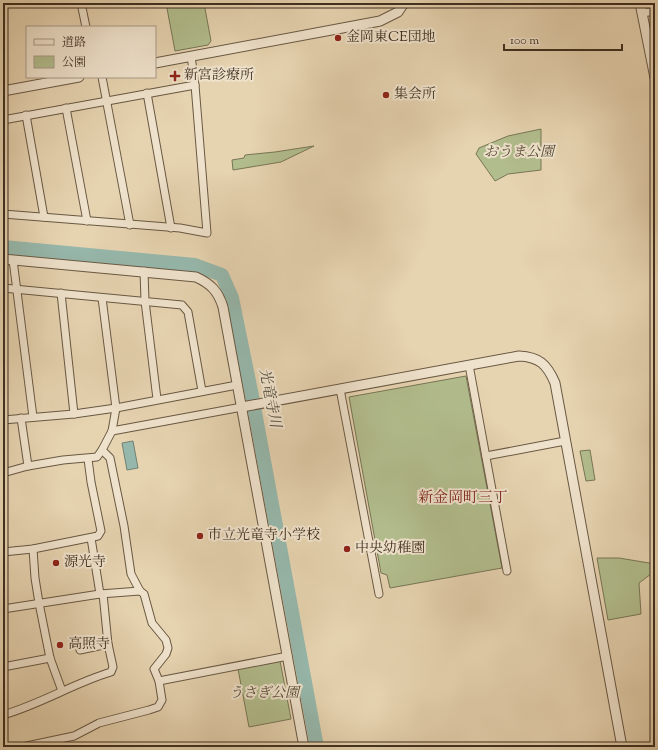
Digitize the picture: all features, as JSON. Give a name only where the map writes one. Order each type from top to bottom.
[{"type":"street","points":[[82,3],[86,26]]},
{"type":"street","points":[[156,63],[380,21],[398,12],[404,3]]},
{"type":"street","points":[[640,3],[655,78]]},
{"type":"street","points":[[642,13],[655,11]]},
{"type":"street","points":[[3,214],[171,228],[207,233],[195,85],[191,56]]},
{"type":"street","points":[[3,91],[74,78]]},
{"type":"street","points":[[102,78],[130,225]]},
{"type":"street","points":[[3,120],[195,85]]},
{"type":"street","points":[[147,93],[171,228]]},
{"type":"street","points":[[66,108],[87,221]]},
{"type":"street","points":[[26,116],[44,217]]},
{"type":"street","points":[[3,260],[144,271],[196,277],[212,287],[220,296],[237,385],[245,406],[304,747]]},
{"type":"street","points":[[13,260],[33,417]]},
{"type":"street","points":[[144,271],[145,301],[157,400]]},
{"type":"street","points":[[3,288],[182,305],[188,312],[202,391]]},
{"type":"street","points":[[61,293],[74,414]]},
{"type":"street","points":[[3,473],[28,466],[64,460],[97,457],[102,450],[112,431],[116,408],[102,298]]},
{"type":"street","points":[[112,431],[519,356],[531,357],[541,362],[549,370],[554,383],[622,747]]},
{"type":"street","points":[[469,365],[507,571]]},
{"type":"street","points":[[3,420],[74,414],[116,408],[237,385]]},
{"type":"street","points":[[340,389],[379,594]]},
{"type":"street","points":[[21,418],[28,466]]},
{"type":"street","points":[[486,456],[565,441]]},
{"type":"street","points":[[22,747],[74,736],[99,723],[158,707],[162,700],[159,681],[154,669],[166,654],[168,648],[166,640],[152,623],[144,594],[140,591],[131,574],[124,526],[110,458],[102,450]]},
{"type":"street","points":[[3,552],[33,549],[98,536],[101,531],[91,482],[88,458]]},
{"type":"street","points":[[3,715],[30,706],[91,678],[111,672],[113,667],[108,644],[102,594],[91,538]]},
{"type":"street","points":[[33,549],[35,578],[50,658],[62,692]]},
{"type":"street","points":[[3,608],[102,594],[140,591]]},
{"type":"street","points":[[80,650],[108,644]]},
{"type":"street","points":[[159,681],[288,656]]},
{"type":"street","points":[[3,667],[50,658]]},
{"type":"green space","points":[[166,3],[204,3],[211,41],[208,45],[175,51]]},
{"type":"green space","name":"おうま公園","points":[[541,129],[541,170],[508,174],[495,181],[476,154],[479,148],[508,136]]},
{"type":"green space","points":[[314,146],[281,162],[233,170],[232,160],[244,158],[245,155]]},
{"type":"green space","points":[[466,376],[502,568],[390,588],[387,575],[381,573],[349,397]]},
{"type":"green space","points":[[590,450],[595,480],[586,481],[580,451]]},
{"type":"green space","points":[[597,558],[619,558],[655,564],[655,571],[639,583],[641,614],[608,620]]},
{"type":"green space","name":"うさぎ公園","points":[[280,661],[291,719],[249,727],[238,669]]},
{"type":"water","points":[[133,441],[138,468],[127,470],[122,443]]},
{"type":"waterway","name":"光竜寺川","points":[[3,247],[195,265],[222,275],[232,298],[252,396],[317,747]]},
{"type":"place","name":"金岡東CE団地","points":[[338,38]]},
{"type":"place","name":"新宮診療所","points":[[175,76]]},
{"type":"place","name":"集会所","points":[[386,95]]},
{"type":"place","name":"市立光竜寺小学校","points":[[200,536]]},
{"type":"place","name":"中央幼稚園","points":[[347,549]]},
{"type":"place","name":"源光寺","points":[[56,563]]},
{"type":"place","name":"高照寺","points":[[60,645]]},
{"type":"district","name":"新金岡町三丁","points":[[463,498]]}]
